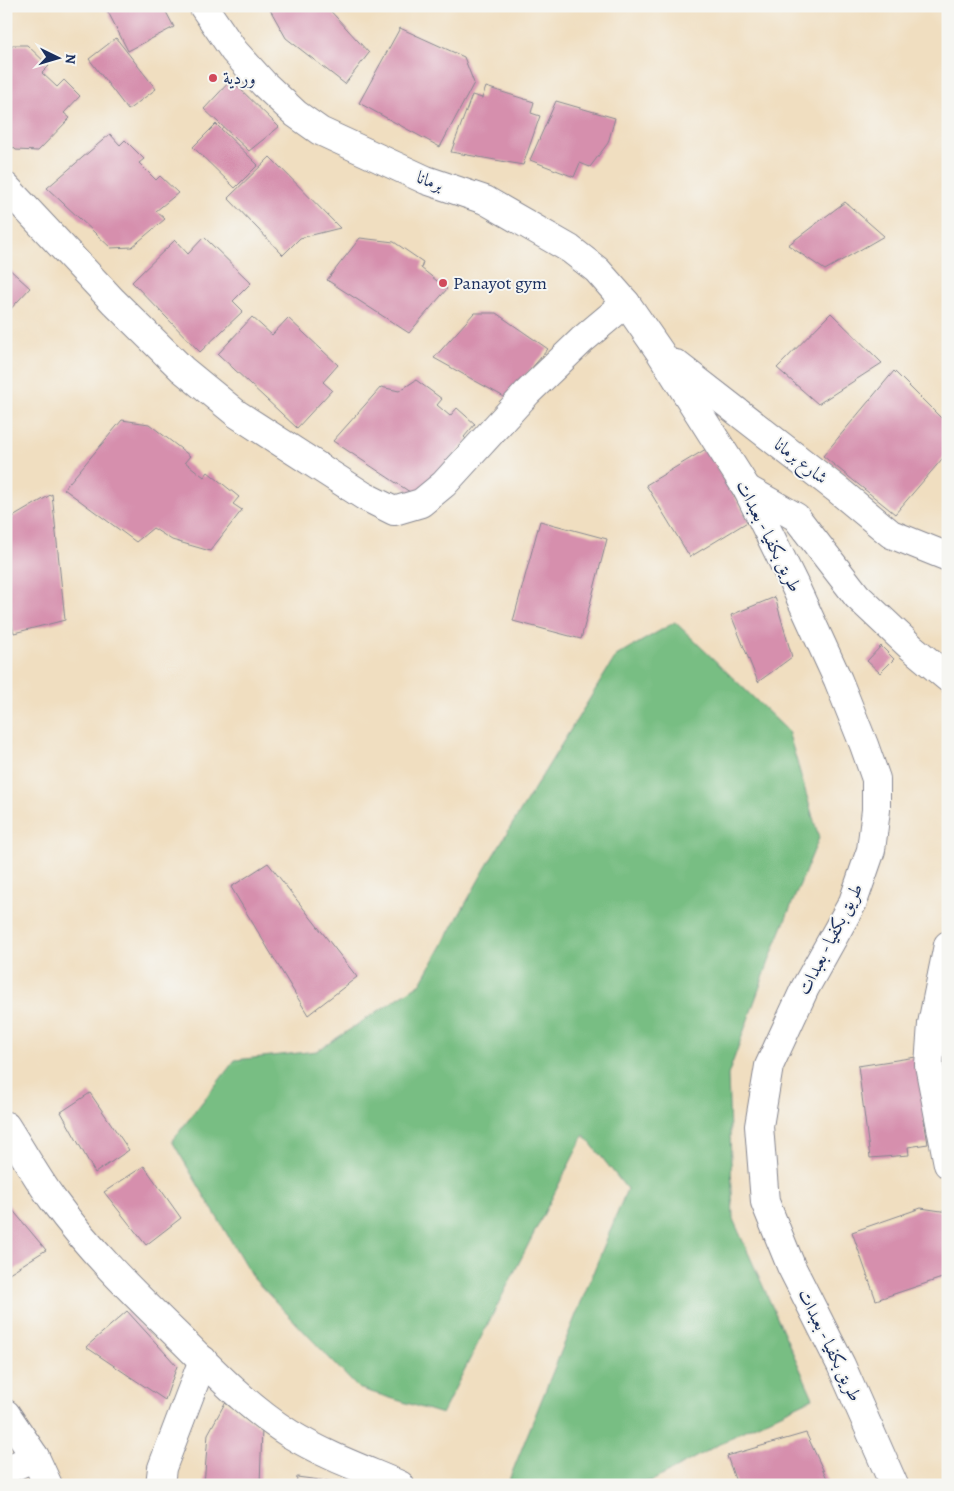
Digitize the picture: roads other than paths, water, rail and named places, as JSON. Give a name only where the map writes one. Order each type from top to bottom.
[{"type":"street","name":"برمانا","points":[[203,6],[234,51],[296,114],[338,140],[426,180],[485,200],[570,249],[597,270],[626,303],[660,352]]},
{"type":"street","points":[[6,188],[113,301],[182,369],[237,414],[364,496],[394,511],[421,503],[444,484],[527,393],[582,340],[626,303]]},
{"type":"street","name":"طريق بكفيا - بعبدات","points":[[660,352],[747,489],[794,584],[838,680],[876,779],[876,810],[871,850],[852,902],[805,988],[769,1066],[759,1126],[765,1202],[791,1266],[841,1365],[894,1485]]},
{"type":"street","name":"شارع برمانا","points":[[660,352],[838,490],[891,534],[948,557]]},
{"type":"street","points":[[747,489],[796,517],[857,596],[911,647],[948,678]]},
{"type":"street","points":[[948,945],[932,1024],[929,1065],[948,1164]]},
{"type":"street","points":[[6,1126],[52,1199],[78,1232],[113,1273],[203,1360],[269,1420],[288,1433],[312,1447],[400,1485]]},
{"type":"street","points":[[160,1485],[162,1468],[203,1360]]},
{"type":"street","points":[[6,1414],[35,1457],[48,1485]]},
{"type":"street","points":[[6,1470],[35,1457]]},
{"type":"place","name":"وردية","points":[[213,78]]},
{"type":"place","name":"Panayot gym","points":[[443,283]]}]
